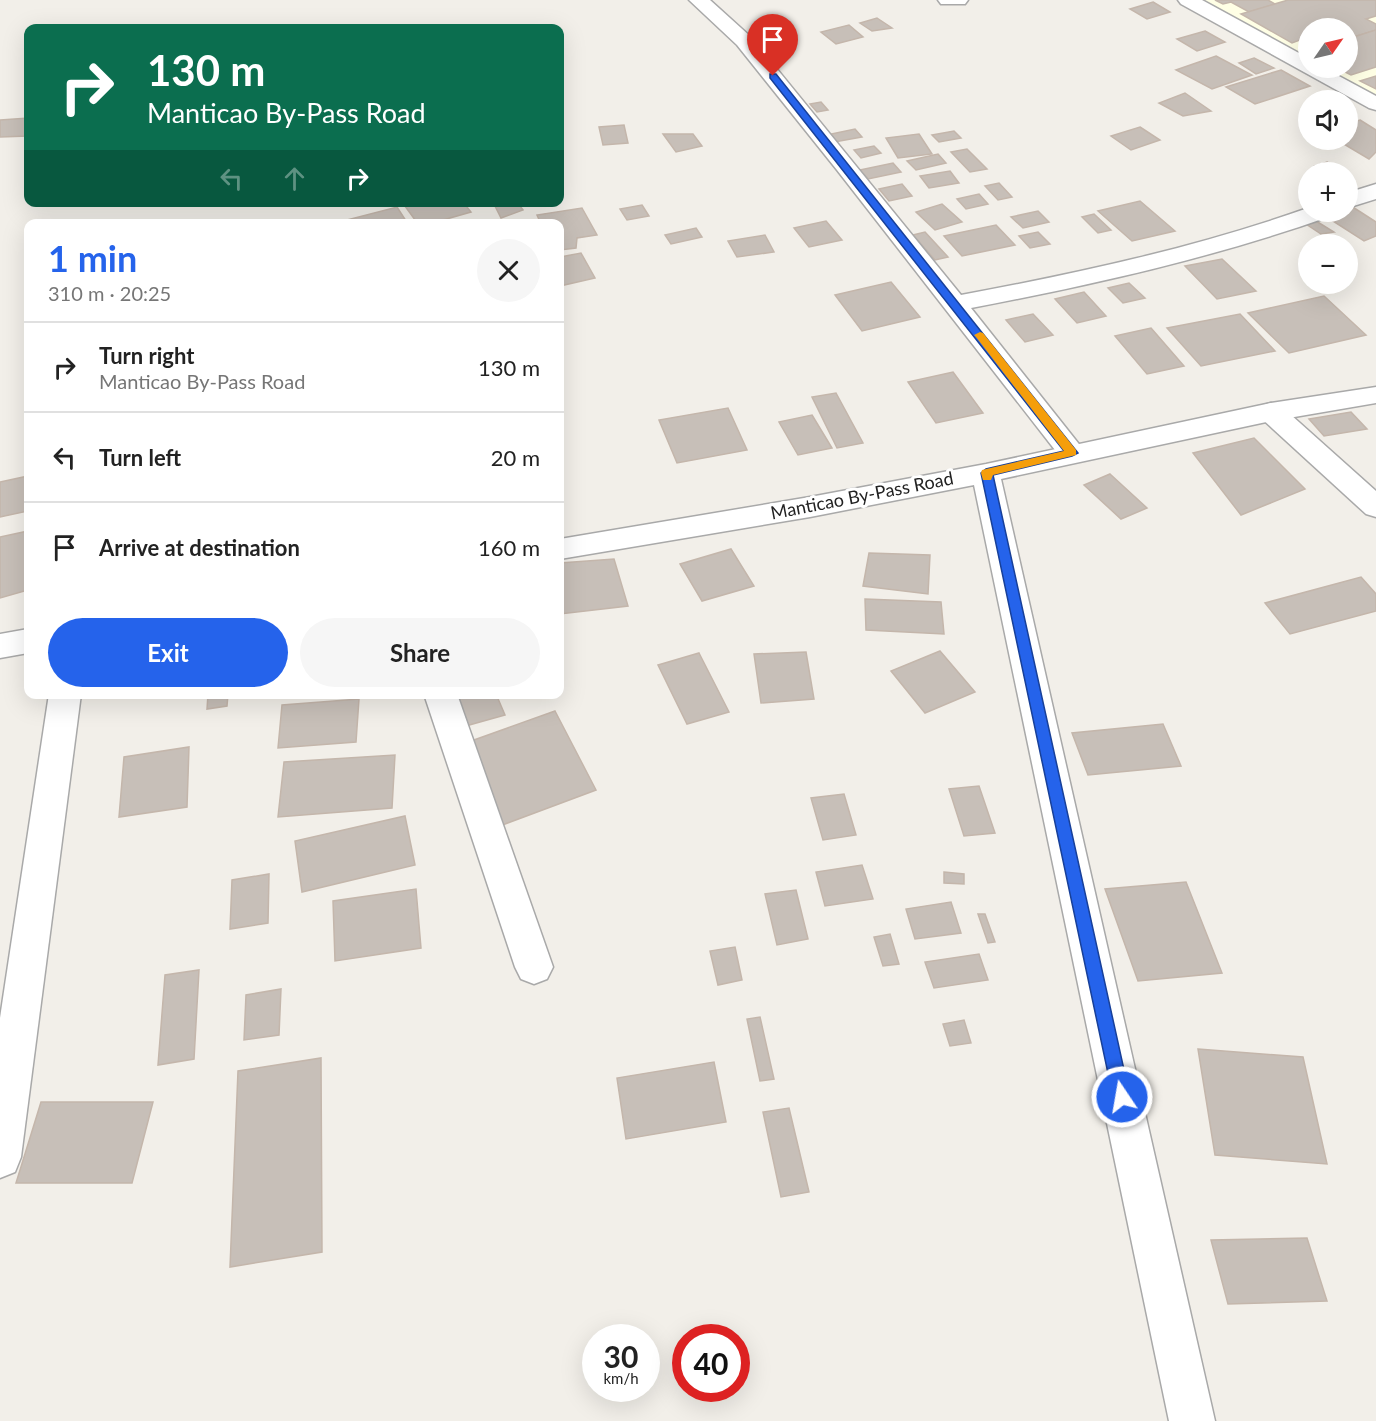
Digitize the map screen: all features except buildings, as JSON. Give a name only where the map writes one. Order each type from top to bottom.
[{"type":"street","points":[[699,0],[744,41],[1072,453]]},
{"type":"street","points":[[948,0],[958,0]]},
{"type":"street","points":[[1188,0],[1298,61]]},
{"type":"street","points":[[1329,78],[1376,104]]},
{"type":"street","points":[[1358,197],[1376,190]]},
{"type":"street","points":[[955,304],[1090,279],[1273,229],[1298,220]]},
{"type":"street","name":"Manticao By-Pass Road","points":[[564,548],[810,507],[986,473],[1270,412],[1376,395]]},
{"type":"street","points":[[1270,412],[1376,507]]},
{"type":"street","points":[[986,473],[1192,1421]]},
{"type":"street","points":[[0,646],[24,641]]},
{"type":"street","points":[[0,1157],[64,699]]},
{"type":"street","points":[[442,699],[534,966]]},
{"type":"shaded area","points":[[1202,0],[1376,0],[1376,97],[1341,78],[1358,78],[1358,18],[1298,18],[1298,53]]},
{"type":"slow traffic","points":[[980,335],[1072,453],[986,473],[987,477]]},
{"type":"route","points":[[773,76],[1072,453],[986,473],[1122,1097]]}]
